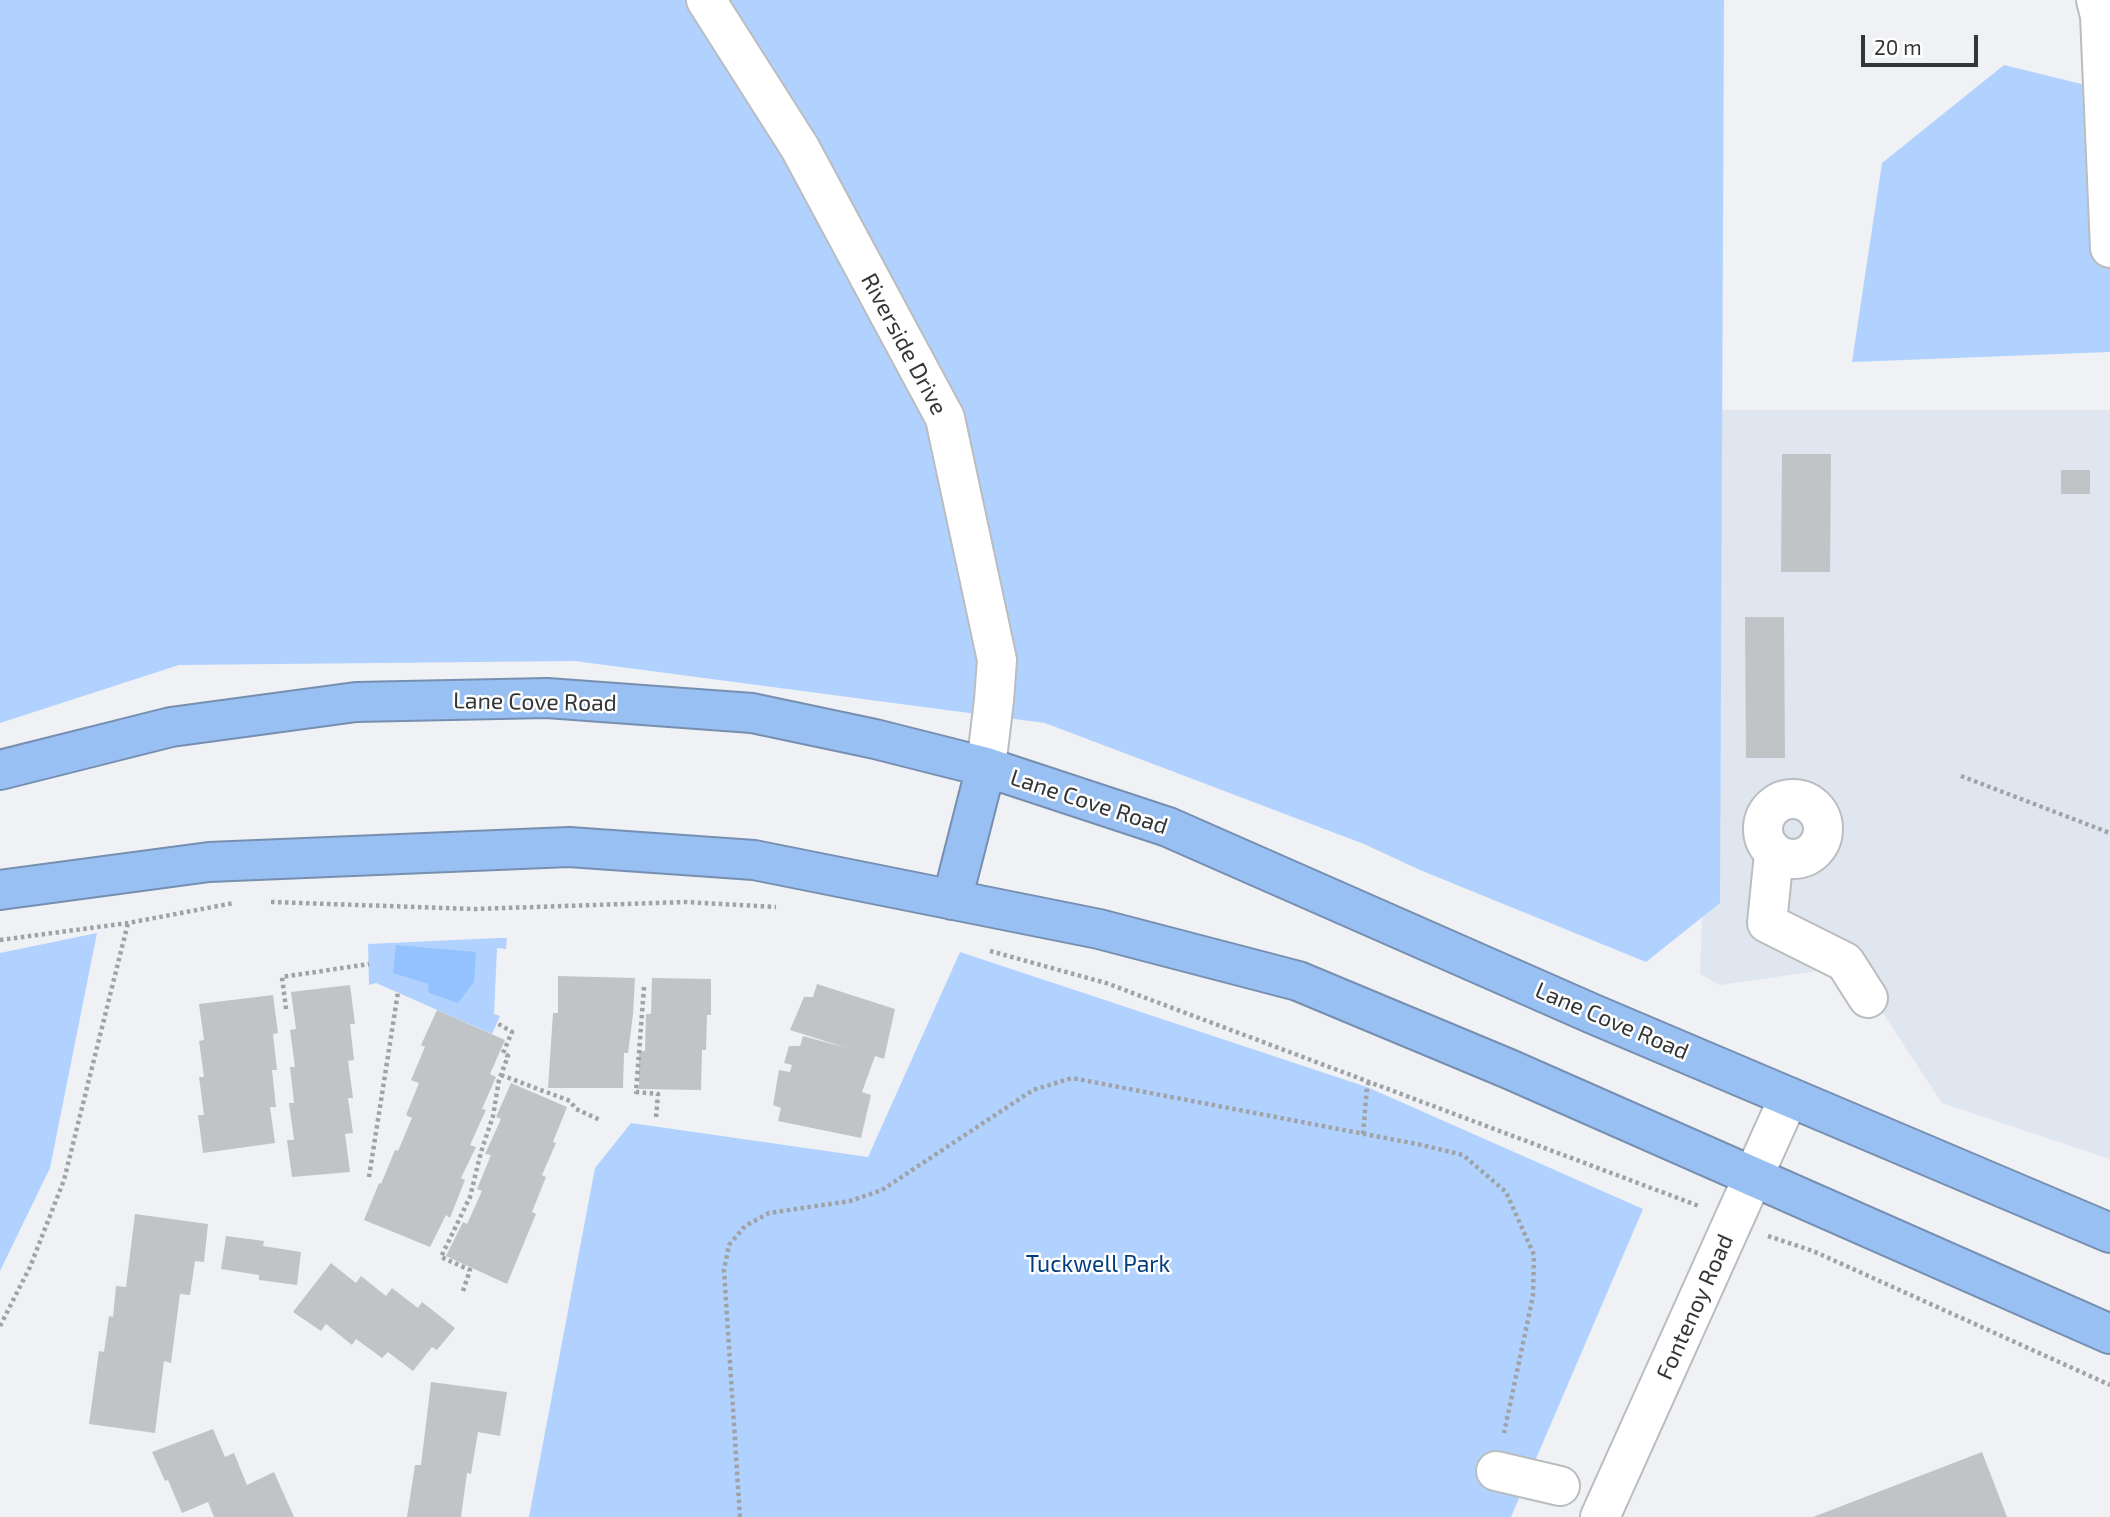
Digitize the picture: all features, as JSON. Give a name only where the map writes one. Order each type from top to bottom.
[{"type":"highway","name":"Lane Cove Road","points":[[0,770],[171,727],[356,702],[547,698],[752,713],[875,739],[986,767],[1168,827],[1593,1014],[2110,1233]]},
{"type":"highway","points":[[952,900],[986,767]]},
{"type":"highway","points":[[0,890],[209,862],[569,847],[754,860],[1099,929],[1298,981],[1508,1069],[2110,1334]]},
{"type":"street","name":"Riverside Drive","points":[[706,0],[800,148],[945,418],[997,660],[986,767]]},
{"type":"street","points":[[2096,0],[2100,16],[2110,248]]},
{"type":"street","points":[[1774,854],[1767,923],[1845,962],[1868,998]]},
{"type":"street","name":"Fontenoy Road","points":[[1600,1517],[1789,1097]]},
{"type":"street","points":[[1496,1471],[1560,1486]]},
{"type":"path","points":[[1961,776],[2110,833]]},
{"type":"path","points":[[0,940],[128,923],[244,901]]},
{"type":"path","points":[[258,902],[474,909],[685,902],[780,908]]},
{"type":"path","points":[[0,1326],[30,1267],[64,1180],[128,923]]},
{"type":"path","points":[[981,948],[1106,983],[1676,1196],[1779,1241],[1813,1251],[2110,1385]]},
{"type":"path","points":[[286,1009],[282,977],[369,964]]},
{"type":"path","points":[[644,987],[636,1093],[658,1094],[656,1118]]},
{"type":"path","points":[[369,1177],[398,992]]},
{"type":"path","points":[[463,1291],[470,1270],[441,1257],[470,1196],[508,1056],[503,1053],[512,1032],[497,1023]]},
{"type":"path","points":[[501,1075],[570,1101],[576,1108],[600,1120]]},
{"type":"path","points":[[740,1517],[724,1270],[729,1245],[745,1226],[769,1213],[850,1201],[883,1190],[1033,1090],[1072,1078],[1462,1155],[1506,1192],[1534,1255],[1533,1296],[1496,1471]]},
{"type":"path","points":[[1363,1134],[1369,1081]]},
{"type":"shaded area","points":[[1722,410],[2110,410],[2110,1159],[1942,1103],[1852,966],[1720,985],[1700,974]]},
{"type":"shaded area","points":[[396,945],[476,952],[474,982],[458,1003],[429,993],[428,984],[393,973]]},
{"type":"green space","points":[[0,0],[1724,0],[1720,903],[1646,962],[1420,870],[1364,844],[1045,723],[575,661],[179,665],[0,723]]},
{"type":"green space","points":[[2004,65],[2110,91],[2110,352],[1852,362],[1882,163]]},
{"type":"green space","points":[[97,933],[50,1168],[0,1271],[0,953]]},
{"type":"green space","points":[[507,938],[506,949],[497,948],[494,1014],[500,1016],[492,1034],[376,983],[369,985],[368,944]]},
{"type":"green space","name":"Tuckwell Park","points":[[960,952],[1367,1087],[1643,1209],[1511,1517],[529,1517],[595,1168],[631,1123],[868,1157]]},
{"type":"building","points":[[1782,454],[1831,454],[1830,572],[1781,572]]},
{"type":"building","points":[[2061,470],[2090,470],[2090,494],[2061,494]]},
{"type":"building","points":[[1745,617],[1784,617],[1785,758],[1746,758]]},
{"type":"building","points":[[558,976],[635,978],[628,1053],[624,1053],[623,1088],[548,1088],[553,1013],[558,1013]]},
{"type":"building","points":[[652,978],[711,979],[711,1015],[707,1015],[706,1050],[702,1050],[701,1090],[639,1089],[639,1051],[645,1051],[646,1014],[651,1014]]},
{"type":"building","points":[[817,984],[895,1009],[884,1059],[875,1056],[862,1092],[871,1095],[861,1138],[778,1121],[781,1108],[773,1105],[779,1070],[790,1072],[792,1065],[784,1063],[789,1046],[800,1046],[803,1036],[847,1048],[790,1030],[804,997],[813,997]]},
{"type":"building","points":[[350,985],[355,1024],[350,1024],[354,1060],[348,1061],[353,1098],[348,1098],[353,1133],[345,1134],[350,1172],[292,1177],[287,1140],[294,1140],[289,1103],[294,1103],[290,1067],[295,1067],[290,1030],[296,1029],[291,992]]},
{"type":"building","points":[[273,995],[278,1033],[273,1034],[277,1070],[272,1070],[276,1107],[270,1107],[275,1143],[203,1153],[198,1115],[204,1115],[199,1077],[204,1077],[199,1041],[204,1040],[199,1004]]},
{"type":"building","points":[[437,1010],[505,1040],[490,1074],[496,1077],[482,1109],[486,1110],[470,1145],[476,1147],[461,1178],[465,1180],[450,1218],[446,1215],[430,1247],[364,1220],[379,1183],[381,1184],[395,1150],[398,1151],[412,1118],[406,1115],[419,1083],[411,1080],[425,1047],[421,1045]]},
{"type":"building","points":[[511,1083],[567,1107],[542,1175],[546,1177],[532,1212],[536,1214],[507,1284],[446,1256],[463,1222],[467,1224],[482,1191],[477,1189],[491,1155],[485,1154],[501,1119],[496,1117]]},
{"type":"building","points":[[135,1214],[208,1224],[204,1262],[195,1261],[190,1295],[180,1294],[171,1363],[164,1361],[155,1433],[89,1424],[99,1351],[104,1352],[109,1316],[113,1317],[116,1286],[126,1287]]},
{"type":"building","points":[[226,1236],[264,1241],[263,1246],[301,1252],[297,1285],[259,1280],[259,1275],[221,1269]]},
{"type":"building","points":[[331,1263],[356,1283],[361,1276],[386,1296],[392,1288],[418,1308],[422,1302],[455,1328],[437,1350],[432,1347],[413,1371],[388,1352],[382,1358],[356,1339],[352,1345],[326,1324],[321,1331],[293,1312]]},
{"type":"building","points":[[431,1382],[507,1392],[500,1436],[478,1432],[471,1474],[467,1473],[461,1517],[407,1517],[415,1465],[421,1465]]},
{"type":"building","points":[[213,1429],[225,1457],[234,1453],[247,1485],[274,1472],[294,1517],[214,1517],[208,1502],[182,1513],[152,1452]]},
{"type":"building","points":[[1982,1452],[2007,1517],[1813,1517]]}]
